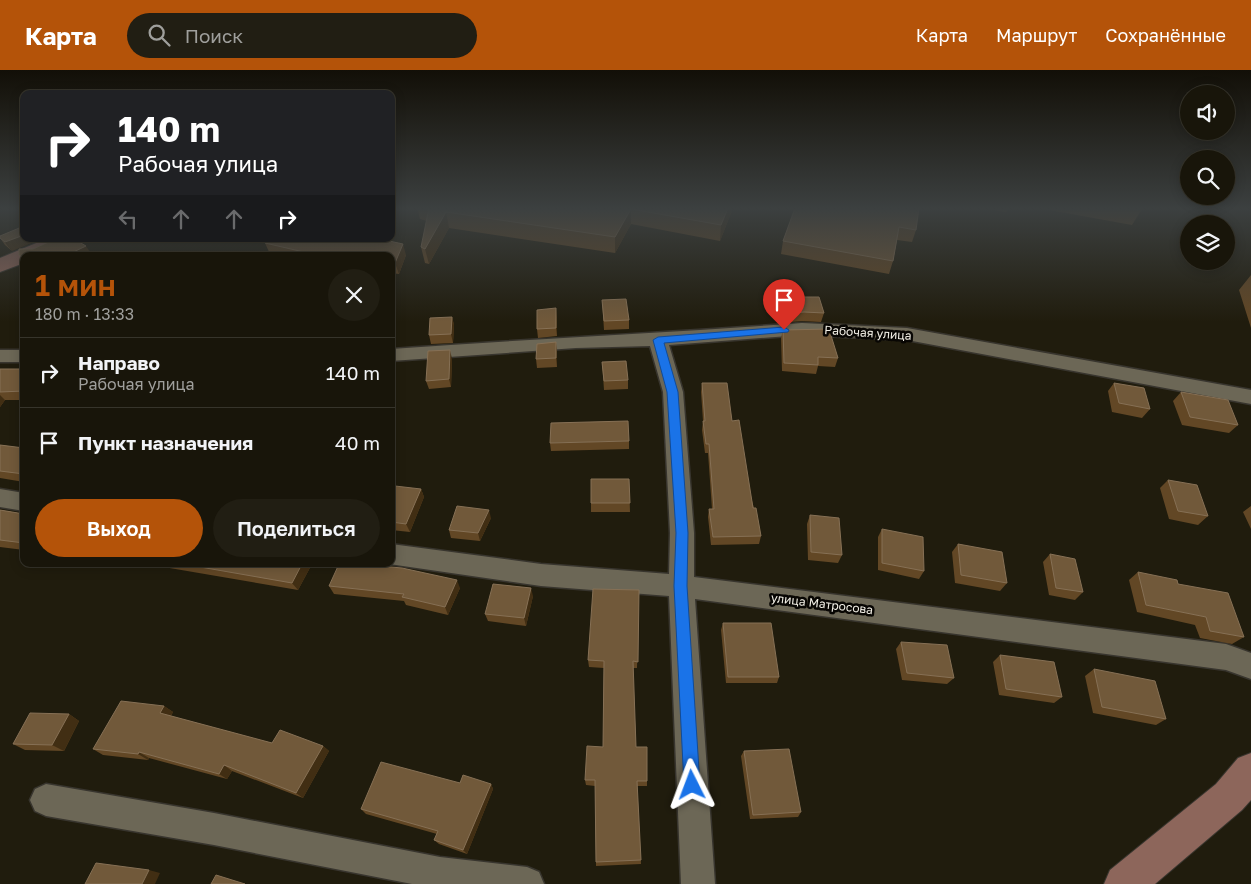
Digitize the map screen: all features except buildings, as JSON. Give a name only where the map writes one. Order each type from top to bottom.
[{"type":"street","points":[[32,252],[46,246]]},
{"type":"street","points":[[0,266],[20,257]]},
{"type":"street","name":"Рабочая улица","points":[[395,355],[576,342],[658,340],[802,329],[907,334],[1251,397]]},
{"type":"street","points":[[658,340],[672,392],[682,533],[680,586],[698,884]]},
{"type":"street","points":[[0,356],[20,356]]},
{"type":"street","points":[[0,498],[20,501]]},
{"type":"street","name":"улица Матросова","points":[[395,555],[541,575],[680,586],[1226,657],[1251,666]]},
{"type":"street","points":[[1124,884],[1229,797],[1251,771]]},
{"type":"street","points":[[46,800],[214,829],[440,873],[527,884]]},
{"type":"route","points":[[692,785],[680,586],[682,533],[672,392],[658,340],[784,330]]}]
